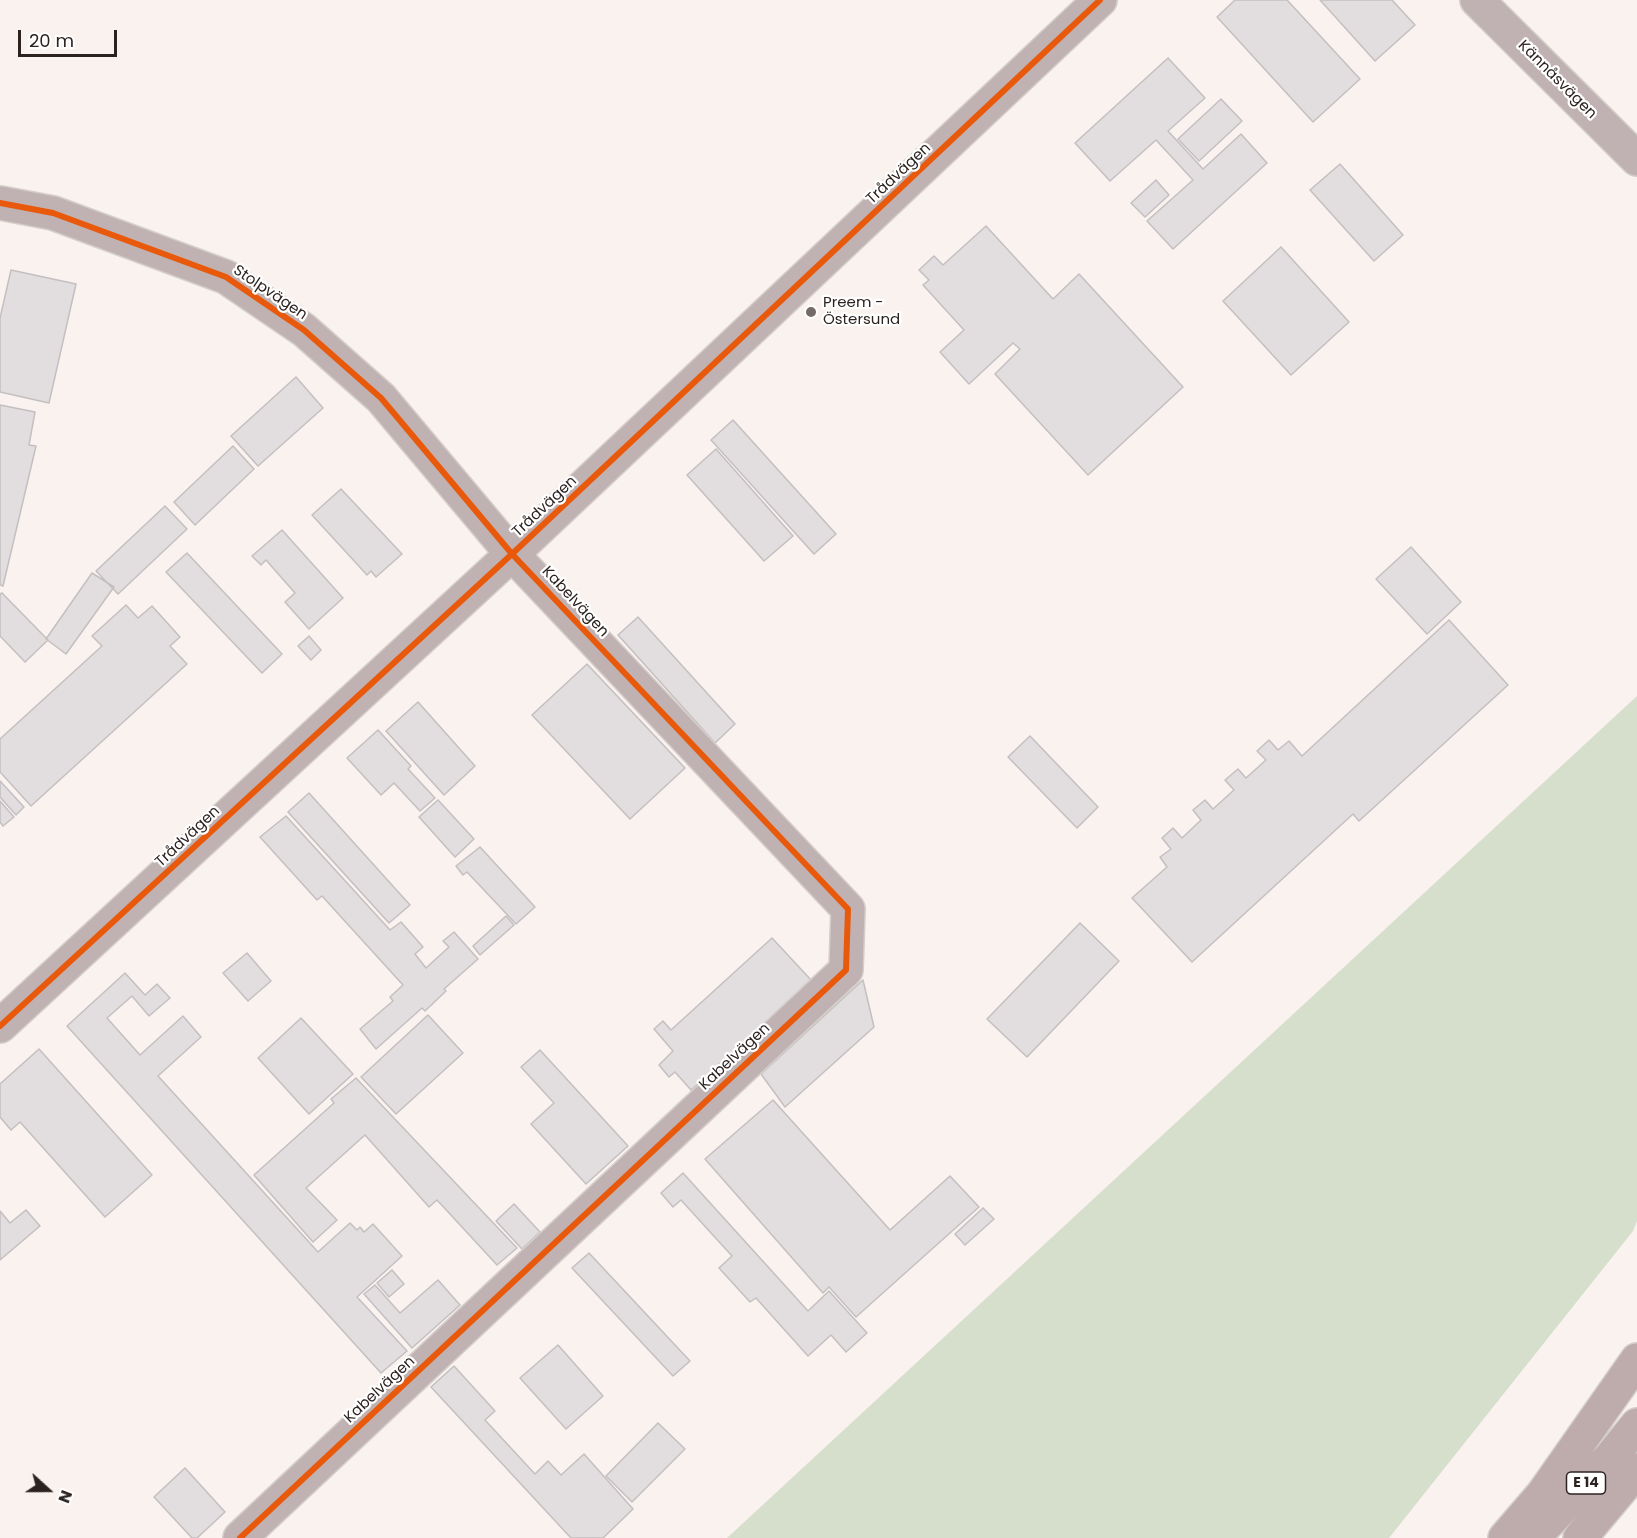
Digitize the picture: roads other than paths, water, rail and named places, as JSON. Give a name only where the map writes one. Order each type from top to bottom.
[{"type":"highway","points":[[1505,1538],[1543,1494],[1637,1360]]},
{"type":"highway","name":"E 14","points":[[1533,1538],[1611,1457],[1637,1425]]},
{"type":"highway","name":"E 14","points":[[1580,1538],[1637,1470]]},
{"type":"highway","points":[[1587,1538],[1637,1492]]},
{"type":"street","name":"Trådvägen","points":[[0,1026],[512,554],[1100,0]]},
{"type":"street","name":"Kännåsvägen","points":[[1477,0],[1637,159]]},
{"type":"street","name":"Stolpvägen","points":[[0,203],[53,213],[226,277],[275,310],[304,330],[381,398],[512,554]]},
{"type":"street","name":"Kabelvägen","points":[[240,1538],[846,970],[848,909],[512,554]]},
{"type":"place","name":"Preem - Östersund","points":[[811,312]]}]
